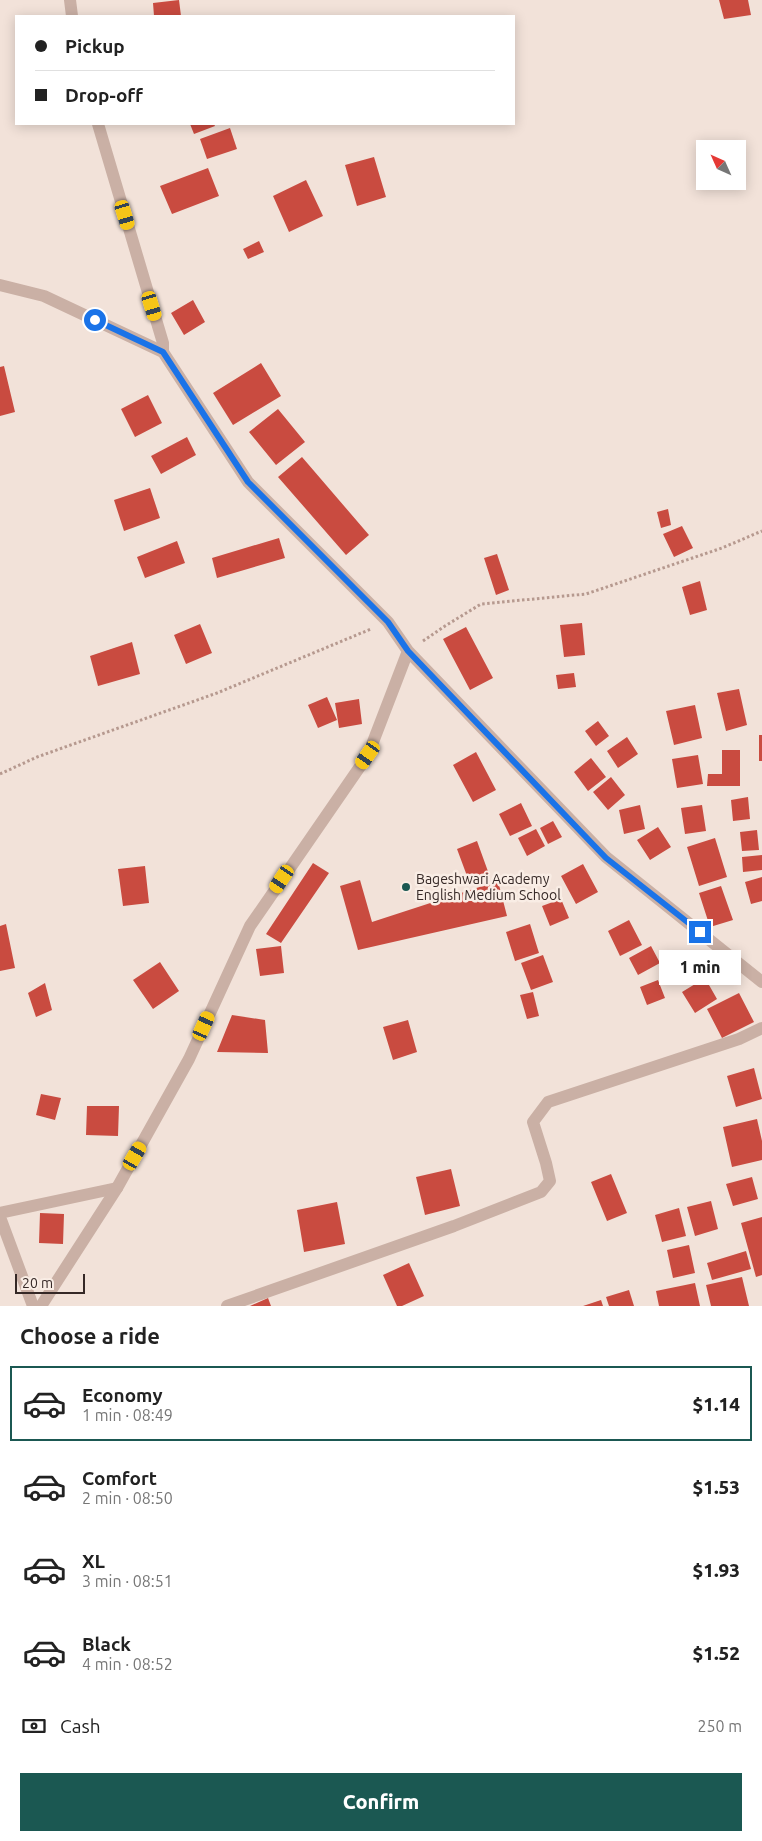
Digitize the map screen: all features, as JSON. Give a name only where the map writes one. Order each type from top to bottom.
[{"type":"street","points":[[70,0],[72,15]]},
{"type":"street","points":[[98,125],[164,343],[163,352]]},
{"type":"street","points":[[0,285],[44,296],[163,352],[248,482],[388,622],[408,651],[606,858],[762,982]]},
{"type":"street","points":[[41,1306],[116,1188],[189,1060],[250,926],[368,755],[408,651]]},
{"type":"street","points":[[227,1306],[454,1226],[541,1192],[550,1181],[533,1122],[548,1102],[739,1039],[762,1028]]},
{"type":"street","points":[[32,1306],[0,1215],[116,1188]]},
{"type":"path","points":[[408,651],[482,604],[586,594],[722,548],[762,531]]},
{"type":"path","points":[[0,774],[37,757],[217,693],[388,622]]},
{"type":"building","points":[[179,0],[181,15],[154,15],[153,3]]},
{"type":"building","points":[[719,0],[748,0],[751,15],[724,19]]},
{"type":"building","points":[[190,125],[215,126],[194,134]]},
{"type":"building","points":[[230,128],[237,149],[207,159],[200,139]]},
{"type":"building","points":[[374,157],[386,197],[357,206],[345,165]]},
{"type":"building","points":[[208,168],[219,196],[172,214],[160,186]]},
{"type":"building","points":[[306,180],[323,216],[289,232],[273,196]]},
{"type":"building","points":[[259,241],[264,252],[248,259],[243,249]]},
{"type":"building","points":[[193,300],[205,322],[184,335],[171,313]]},
{"type":"building","points":[[261,363],[281,396],[233,425],[213,393]]},
{"type":"building","points":[[4,366],[15,412],[0,416],[0,367]]},
{"type":"building","points":[[148,395],[162,423],[135,437],[121,409]]},
{"type":"building","points":[[278,409],[305,442],[276,465],[249,432]]},
{"type":"building","points":[[187,437],[196,455],[161,474],[151,456]]},
{"type":"building","points":[[302,457],[369,535],[346,555],[278,477]]},
{"type":"building","points":[[150,488],[160,518],[124,531],[114,500]]},
{"type":"building","points":[[668,509],[671,525],[661,528],[657,512]]},
{"type":"building","points":[[682,526],[693,548],[674,557],[663,534]]},
{"type":"building","points":[[279,538],[285,558],[217,578],[212,558]]},
{"type":"building","points":[[177,541],[185,563],[145,578],[137,557]]},
{"type":"building","points":[[497,554],[509,590],[496,595],[484,558]]},
{"type":"building","points":[[700,581],[707,610],[690,615],[682,587]]},
{"type":"building","points":[[582,623],[585,655],[564,657],[560,625]]},
{"type":"building","points":[[200,624],[212,653],[186,664],[174,635]]},
{"type":"building","points":[[466,627],[493,678],[470,690],[443,639]]},
{"type":"building","points":[[132,642],[140,674],[98,686],[90,656]]},
{"type":"building","points":[[574,673],[576,687],[558,689],[556,675]]},
{"type":"building","points":[[739,689],[747,725],[726,731],[717,693]]},
{"type":"building","points":[[327,697],[337,720],[318,728],[308,705]]},
{"type":"building","points":[[359,699],[362,724],[339,728],[335,703]]},
{"type":"building","points":[[695,705],[702,738],[674,745],[666,711]]},
{"type":"building","points":[[598,721],[609,736],[596,746],[585,731]]},
{"type":"building","points":[[759,735],[762,735],[762,761],[759,761]]},
{"type":"building","points":[[627,737],[638,754],[618,768],[607,751]]},
{"type":"building","points":[[722,750],[740,750],[740,786],[707,786],[708,774],[722,774]]},
{"type":"building","points":[[476,752],[496,790],[473,802],[453,765]]},
{"type":"building","points":[[698,755],[703,784],[677,788],[672,759]]},
{"type":"building","points":[[591,758],[606,777],[588,791],[574,772]]},
{"type":"building","points":[[611,777],[625,795],[608,810],[593,792]]},
{"type":"building","points":[[748,797],[750,819],[733,821],[731,800]]},
{"type":"building","points":[[521,803],[532,826],[510,836],[499,814]]},
{"type":"building","points":[[640,805],[645,829],[624,834],[619,810]]},
{"type":"building","points":[[702,805],[706,831],[685,834],[681,808]]},
{"type":"building","points":[[553,821],[562,837],[548,844],[540,828]]},
{"type":"building","points":[[658,827],[671,847],[650,860],[637,840]]},
{"type":"building","points":[[536,829],[545,846],[527,856],[518,838]]},
{"type":"building","points":[[757,830],[759,850],[742,851],[740,832]]},
{"type":"building","points":[[715,838],[727,877],[699,886],[687,847]]},
{"type":"building","points":[[477,841],[490,877],[470,884],[457,849]]},
{"type":"building","points":[[762,855],[762,870],[743,872],[742,857]]},
{"type":"building","points":[[313,863],[329,873],[281,943],[266,934]]},
{"type":"building","points":[[583,864],[598,892],[576,904],[561,876]]},
{"type":"building","points":[[145,866],[149,903],[123,906],[118,869]]},
{"type":"building","points":[[762,877],[762,901],[751,904],[745,882]]},
{"type":"building","points":[[360,880],[372,922],[498,881],[507,916],[358,950],[340,886]]},
{"type":"building","points":[[721,886],[733,920],[710,927],[699,893]]},
{"type":"building","points":[[561,899],[569,918],[550,926],[542,906]]},
{"type":"building","points":[[629,920],[642,945],[620,956],[608,931]]},
{"type":"building","points":[[6,924],[15,968],[0,971],[0,926]]},
{"type":"building","points":[[530,924],[539,953],[515,961],[506,932]]},
{"type":"building","points":[[281,946],[284,973],[260,976],[256,949]]},
{"type":"building","points":[[651,946],[660,963],[638,975],[629,958]]},
{"type":"building","points":[[543,955],[553,982],[531,990],[521,963]]},
{"type":"building","points":[[160,962],[179,991],[153,1009],[133,980]]},
{"type":"building","points":[[705,978],[717,999],[695,1013],[682,992]]},
{"type":"building","points":[[658,980],[665,998],[647,1005],[640,987]]},
{"type":"building","points":[[45,983],[52,1010],[36,1017],[28,993]]},
{"type":"building","points":[[533,992],[539,1016],[527,1019],[520,995]]},
{"type":"building","points":[[739,993],[754,1022],[722,1038],[707,1009]]},
{"type":"building","points":[[232,1015],[265,1020],[268,1053],[217,1052]]},
{"type":"building","points":[[408,1020],[417,1052],[393,1060],[383,1027]]},
{"type":"building","points":[[754,1068],[762,1099],[736,1107],[727,1076]]},
{"type":"building","points":[[41,1094],[61,1098],[55,1120],[36,1115]]},
{"type":"building","points":[[87,1106],[119,1106],[118,1136],[86,1135]]},
{"type":"building","points":[[757,1119],[762,1141],[762,1160],[732,1167],[723,1127]]},
{"type":"building","points":[[451,1169],[460,1206],[425,1215],[416,1177]]},
{"type":"building","points":[[611,1174],[627,1213],[607,1221],[591,1182]]},
{"type":"building","points":[[752,1177],[758,1199],[733,1206],[726,1184]]},
{"type":"building","points":[[711,1201],[718,1229],[695,1236],[687,1207]]},
{"type":"building","points":[[337,1202],[345,1244],[304,1252],[297,1210]]},
{"type":"building","points":[[679,1208],[686,1236],[662,1242],[655,1215]]},
{"type":"building","points":[[40,1213],[64,1214],[63,1244],[39,1243]]},
{"type":"building","points":[[762,1217],[762,1275],[756,1277],[741,1223]]},
{"type":"building","points":[[689,1245],[695,1273],[673,1278],[667,1250]]},
{"type":"building","points":[[746,1251],[751,1269],[712,1280],[707,1263]]},
{"type":"building","points":[[409,1263],[424,1296],[402,1306],[397,1306],[383,1275]]},
{"type":"building","points":[[742,1277],[749,1306],[711,1306],[706,1285]]},
{"type":"building","points":[[695,1283],[700,1306],[659,1306],[656,1291]]},
{"type":"building","points":[[629,1290],[634,1306],[609,1306],[606,1297]]},
{"type":"building","points":[[268,1298],[271,1306],[250,1306]]},
{"type":"building","points":[[601,1300],[603,1306],[583,1306]]},
{"type":"place","name":"Bageshwari Academy English Medium School","points":[[406,887]]},
{"type":"route","points":[[95,320],[163,352],[248,482],[388,622],[408,651],[606,858],[700,932]]}]
